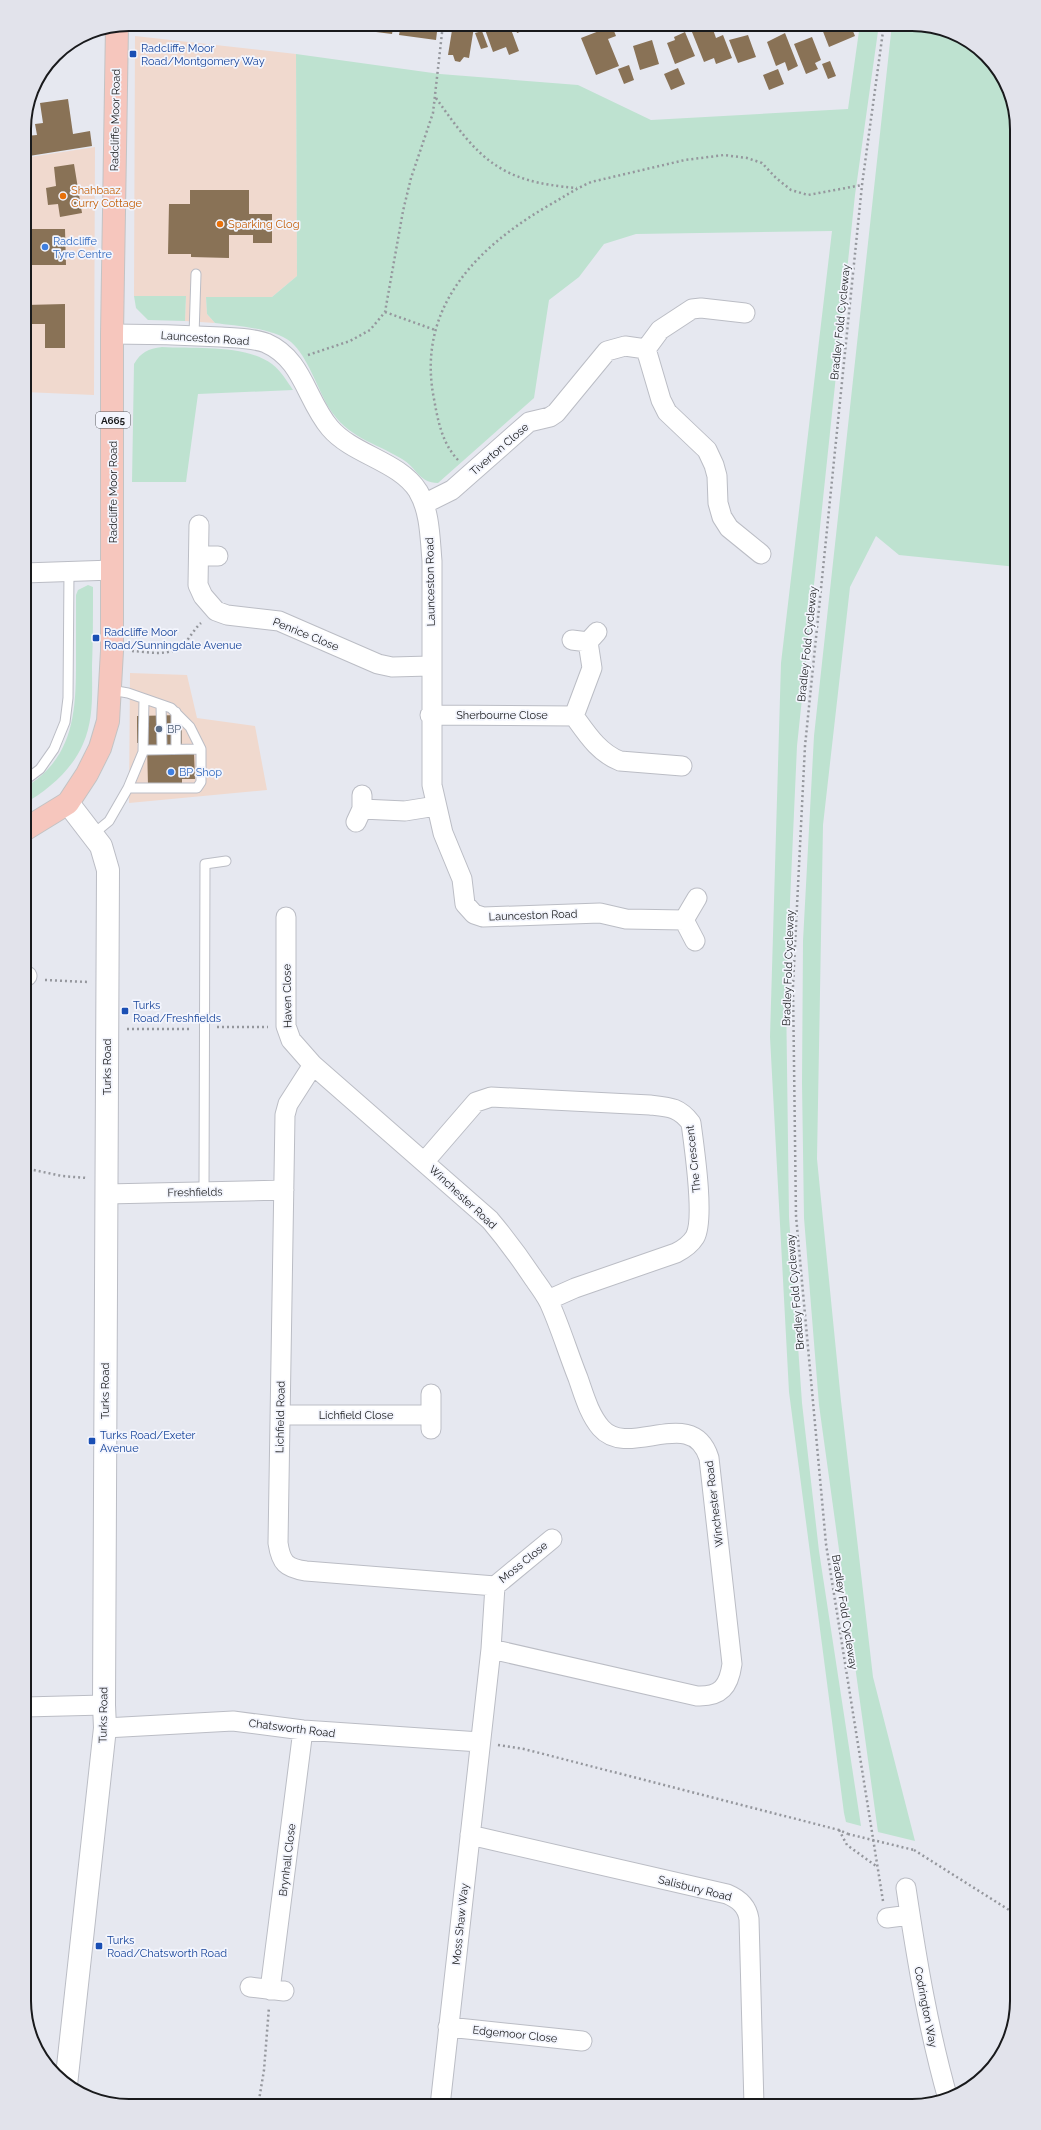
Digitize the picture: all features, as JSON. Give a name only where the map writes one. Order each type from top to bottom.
[{"type":"main road","name":"Radcliffe Moor Road","points":[[68,804],[87,774],[100,748],[108,721],[111,690],[112,334],[117,32]]},
{"type":"main road","name":"A665","points":[[31,826],[68,804]]},
{"type":"street","points":[[735,317],[700,308],[692,309],[660,330],[646,350],[661,400],[667,412],[707,450],[714,465],[717,476],[718,503],[722,517],[729,528],[732,540],[761,554]]},
{"type":"street","name":"Launceston Road","points":[[112,334],[194,335],[244,339],[264,342],[277,348],[291,361],[302,377],[319,413],[330,428],[347,443],[397,471],[410,481],[424,504],[430,537],[432,561],[430,715],[431,772],[436,806],[444,833],[462,878],[465,904],[474,914],[482,917],[499,917],[600,913],[626,919],[684,920]]},
{"type":"street","name":"Tiverton Close","points":[[424,504],[452,490],[528,422],[550,417],[556,412],[607,352],[625,346],[646,350]]},
{"type":"street","points":[[199,525],[198,585],[203,596],[216,612]]},
{"type":"street","points":[[199,556],[218,556]]},
{"type":"street","points":[[31,573],[112,570]]},
{"type":"street","name":"Penrice Close","points":[[216,612],[227,615],[279,621],[378,664],[392,667],[430,666]]},
{"type":"street","points":[[586,638],[592,668],[574,716],[603,752],[611,757],[620,761],[654,755],[682,766]]},
{"type":"street","name":"Sherbourne Close","points":[[430,715],[574,716]]},
{"type":"street","name":"Turks Road","points":[[67,2077],[105,1728],[108,870],[101,846],[68,804]]},
{"type":"street","points":[[360,809],[405,811],[436,806]]},
{"type":"street","points":[[695,941],[684,920],[697,898]]},
{"type":"street","name":"Haven Close","points":[[286,917],[286,1026],[291,1040],[313,1065]]},
{"type":"street","name":"Winchester Road","points":[[313,1065],[425,1161],[490,1220],[508,1241],[548,1300],[587,1405],[596,1422],[604,1432],[615,1437],[627,1438],[676,1433],[688,1434],[698,1439],[706,1447],[709,1458],[730,1648],[730,1676],[727,1684],[721,1690],[706,1696],[697,1696],[491,1649]]},
{"type":"street","name":"Lichfield Road","points":[[313,1065],[288,1104],[285,1115],[278,1543],[280,1556],[286,1564],[294,1569],[306,1571],[495,1586]]},
{"type":"street","name":"The Crescent","points":[[425,1161],[476,1102],[491,1097],[650,1105],[672,1108],[684,1113],[691,1123],[699,1217],[695,1236],[690,1244],[676,1253],[575,1288],[548,1300]]},
{"type":"street","name":"Freshfields","points":[[106,1186],[204,1192],[284,1190]]},
{"type":"street","name":"Lichfield Close","points":[[280,1415],[431,1422],[431,1394]]},
{"type":"street","name":"Moss Close","points":[[495,1586],[552,1539]]},
{"type":"street","name":"Moss Shaw Way","points":[[441,2099],[491,1649],[495,1586]]},
{"type":"street","points":[[31,1707],[104,1705]]},
{"type":"street","name":"Chatsworth Road","points":[[105,1728],[232,1720],[303,1730],[480,1742]]},
{"type":"street","name":"Brynhall Close","points":[[277,1991],[303,1730]]},
{"type":"street","name":"Salisbury Road","points":[[470,1835],[727,1894],[742,1903],[748,1911],[749,1919],[754,2099]]},
{"type":"street","name":"Codrington Way","points":[[906,1888],[927,2020],[946,2093]]},
{"type":"street","points":[[885,1910],[910,1915]]},
{"type":"street","points":[[250,1987],[277,1991]]},
{"type":"street","name":"Edgemoor Close","points":[[448,2027],[582,2041]]},
{"type":"lane","points":[[194,335],[196,274]]},
{"type":"lane","points":[[31,776],[40,769],[54,749],[65,722],[68,698],[69,571]]},
{"type":"lane","points":[[111,690],[171,708],[190,727],[201,749],[201,782],[197,788],[128,788]]},
{"type":"lane","points":[[92,835],[109,821],[128,788],[144,750],[144,699]]},
{"type":"lane","points":[[161,705],[162,749]]},
{"type":"lane","points":[[176,712],[176,749]]},
{"type":"lane","points":[[144,750],[201,749]]},
{"type":"lane","points":[[204,1192],[205,864],[226,861]]},
{"type":"path","points":[[291,361],[350,341],[370,330],[385,312],[403,211],[411,178],[433,114],[442,31]]},
{"type":"path","name":"Bradley Fold Cycleway","points":[[883,31],[862,186],[805,746],[794,1002],[796,1216],[826,1544],[885,1910]]},
{"type":"path","points":[[436,97],[458,129],[495,166],[522,180],[548,186],[577,188]]},
{"type":"path","points":[[470,474],[451,452],[440,428],[430,379],[431,351],[435,330],[446,299],[463,276],[480,255],[524,219],[577,188],[592,182],[685,160],[724,155],[747,158],[762,163],[776,178],[791,190],[808,195],[862,186]]},
{"type":"path","points":[[385,312],[435,330]]},
{"type":"path","points":[[112,651],[165,652],[176,650],[184,644],[198,626],[216,612]]},
{"type":"path","points":[[31,977],[44,980],[107,982]]},
{"type":"path","points":[[107,1029],[286,1026]]},
{"type":"path","points":[[31,1169],[106,1186]]},
{"type":"path","points":[[480,1742],[524,1749],[914,1850],[1010,1911]]},
{"type":"path","points":[[839,1830],[847,1845],[877,1866]]},
{"type":"path","points":[[259,2099],[277,1991]]},
{"type":"shaded area","points":[[135,36],[296,54],[297,276],[272,297],[206,297],[207,314],[215,323],[185,321],[186,297],[134,296]]},
{"type":"shaded area","points":[[95,147],[94,395],[31,392],[31,157]]},
{"type":"shaded area","points":[[130,673],[187,675],[197,718],[255,726],[267,790],[129,803]]},
{"type":"green space","points":[[859,31],[878,31],[855,195],[797,746],[786,991],[789,1217],[802,1403],[819,1551],[861,1826],[846,1822],[844,1813],[789,1392],[770,1037],[781,663],[832,231],[636,234],[604,244],[579,277],[549,300],[534,398],[438,483],[426,481],[402,459],[353,433],[344,426],[329,408],[307,364],[297,348],[291,342],[284,337],[265,331],[215,323],[207,314],[206,297],[272,297],[297,276],[296,54],[440,74],[578,85],[651,120],[848,109]]},
{"type":"green space","points":[[891,31],[919,31],[944,36],[972,51],[990,69],[997,80],[1003,91],[1008,110],[1010,122],[1010,566],[899,555],[876,536],[850,587],[823,825],[817,1159],[841,1401],[873,1677],[915,1841],[878,1832],[819,1405],[804,1218],[802,1083],[803,941],[814,736]]},
{"type":"green space","points":[[134,296],[186,296],[185,321],[148,320],[136,308]]},
{"type":"green space","points":[[162,347],[234,350],[248,353],[272,364],[281,373],[293,390],[198,394],[186,482],[132,482],[134,364],[145,352]]},
{"type":"green space","points":[[88,585],[93,587],[92,706],[87,735],[73,762],[66,771],[50,786],[31,799],[31,783],[53,763],[62,749],[68,734],[72,717],[76,682],[76,595],[78,590]]},
{"type":"building","points":[[368,31],[393,31],[392,34]]},
{"type":"building","points":[[400,31],[437,31],[436,40],[399,35]]},
{"type":"building","points":[[452,31],[473,31],[469,58],[464,57],[460,62],[455,61],[453,55],[448,55]]},
{"type":"building","points":[[482,31],[488,47],[481,49],[475,33]]},
{"type":"building","points":[[486,31],[512,31],[519,51],[509,55],[506,47],[493,52]]},
{"type":"building","points":[[599,31],[614,31],[616,36],[608,39],[619,66],[596,75],[581,38]]},
{"type":"building","points":[[692,31],[714,31],[716,38],[723,35],[732,58],[716,64],[714,58],[704,62]]},
{"type":"building","points":[[823,31],[853,31],[855,36],[829,47]]},
{"type":"building","points":[[685,32],[695,56],[675,64],[667,43],[675,40],[674,37]]},
{"type":"building","points":[[785,33],[798,66],[788,71],[785,62],[776,66],[767,42]]},
{"type":"building","points":[[748,35],[756,57],[738,63],[729,40]]},
{"type":"building","points":[[812,37],[821,60],[815,63],[818,69],[806,74],[794,44]]},
{"type":"building","points":[[652,40],[659,64],[640,70],[633,46]]},
{"type":"building","points":[[830,61],[836,76],[828,79],[822,64]]},
{"type":"building","points":[[629,65],[634,80],[624,84],[618,69]]},
{"type":"building","points":[[678,68],[685,84],[671,90],[664,74]]},
{"type":"building","points":[[778,69],[784,84],[769,90],[763,75]]},
{"type":"building","points":[[68,99],[73,134],[90,131],[92,146],[31,156],[31,136],[37,135],[35,124],[43,123],[40,103]]},
{"type":"building","name":"Shahbaaz Curry Cottage","points":[[74,164],[82,213],[60,217],[58,204],[48,205],[46,188],[56,186],[54,167]]},
{"type":"building","name":"Sparking Clog","points":[[190,190],[249,190],[249,214],[272,214],[272,243],[253,243],[253,235],[229,235],[229,258],[191,257],[191,254],[168,254],[169,204],[190,204]]},
{"type":"building","name":"Radcliffe Tyre Centre","points":[[31,229],[65,229],[66,265],[31,265]]},
{"type":"building","points":[[65,304],[65,348],[45,348],[45,324],[31,324],[31,305]]},
{"type":"building","name":"BP","points":[[182,715],[182,752],[194,752],[195,779],[182,779],[182,786],[148,786],[147,742],[137,743],[137,716]]},
{"type":"place","name":"Radcliffe Moor Road/Montgomery Way","points":[[133,54]]},
{"type":"place","name":"Shahbaaz Curry Cottage","points":[[63,196]]},
{"type":"place","name":"Sparking Clog","points":[[220,224]]},
{"type":"place","name":"Radcliffe Tyre Centre","points":[[45,247]]},
{"type":"place","name":"Radcliffe Moor Road/Sunningdale Avenue","points":[[96,638]]},
{"type":"place","name":"BP","points":[[159,729]]},
{"type":"place","name":"BP Shop","points":[[171,772]]},
{"type":"place","name":"Turks Road/Freshfields","points":[[125,1011]]},
{"type":"place","name":"Turks Road/Exeter Avenue","points":[[92,1441]]},
{"type":"place","name":"Turks Road/Chatsworth Road","points":[[99,1946]]}]
